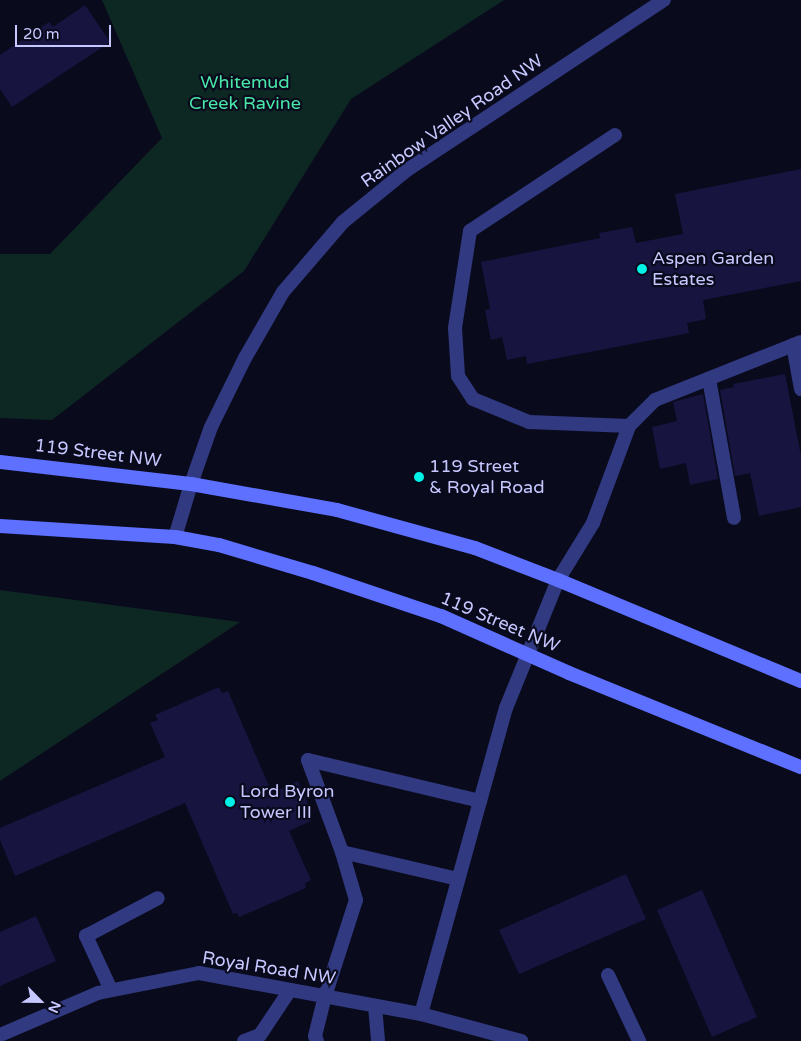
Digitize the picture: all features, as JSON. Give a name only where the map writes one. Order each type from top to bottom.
[{"type":"main road","name":"119 Street NW","points":[[0,462],[11,461],[190,484],[337,510],[474,548],[558,580],[801,681]]},
{"type":"main road","name":"119 Street NW","points":[[0,526],[175,537],[219,545],[313,572],[441,616],[528,653],[569,673],[801,767]]},
{"type":"street","name":"Rainbow Valley Road NW","points":[[190,484],[211,426],[245,358],[283,292],[344,222],[407,170],[664,0]]},
{"type":"street","points":[[615,135],[470,232],[455,328],[458,376],[473,399],[529,422],[629,426]]},
{"type":"street","points":[[421,1014],[506,708],[558,580],[593,523],[629,426],[655,400],[797,344],[801,389]]},
{"type":"street","points":[[709,379],[734,518]]},
{"type":"street","points":[[175,537],[190,484]]},
{"type":"street","points":[[317,1041],[315,1036],[326,996],[356,900],[342,852],[308,760],[480,801]]},
{"type":"street","points":[[342,852],[458,879]]},
{"type":"street","points":[[111,990],[86,936],[158,898]]},
{"type":"street","name":"Royal Road NW","points":[[0,1035],[98,993],[199,973],[421,1014],[521,1041]]},
{"type":"street","points":[[608,975],[639,1041]]},
{"type":"street","points":[[244,1041],[260,1035],[290,990]]},
{"type":"street","points":[[375,1006],[378,1041]]},
{"type":"green space","name":"Whitemud Creek Ravine","points":[[102,0],[504,0],[351,99],[244,271],[52,420],[0,418],[0,254],[50,254],[162,138]]},
{"type":"green space","points":[[0,590],[240,622],[0,781]]},
{"type":"building","points":[[85,5],[110,42],[12,107],[0,89],[0,55],[49,22],[53,27]]},
{"type":"building","name":"Aspen Garden Estates","points":[[801,169],[801,281],[703,300],[706,319],[687,323],[689,333],[527,364],[526,356],[507,360],[502,337],[491,340],[485,310],[490,309],[481,262],[600,238],[599,233],[632,227],[636,243],[683,234],[675,194]]},
{"type":"building","points":[[785,374],[801,456],[801,507],[759,516],[750,473],[735,476],[720,390],[734,387],[733,384]]},
{"type":"building","points":[[703,394],[718,479],[690,485],[686,463],[660,469],[652,427],[677,421],[673,402]]},
{"type":"building","name":"Lord Byron Tower III","points":[[219,687],[222,693],[228,691],[272,793],[298,781],[308,804],[304,806],[311,821],[289,831],[311,880],[305,883],[306,888],[239,917],[237,913],[233,914],[185,803],[15,876],[0,840],[0,828],[165,757],[150,723],[158,720],[155,715]]},
{"type":"building","points":[[626,874],[646,919],[519,974],[499,930]]},
{"type":"building","points":[[702,890],[757,1017],[712,1037],[657,910]]},
{"type":"building","points":[[36,916],[56,961],[0,986],[0,932]]},
{"type":"place","name":"Aspen Garden Estates","points":[[642,269]]},
{"type":"place","name":"119 Street & Royal Road","points":[[419,477]]},
{"type":"place","name":"Lord Byron Tower III","points":[[230,802]]}]
